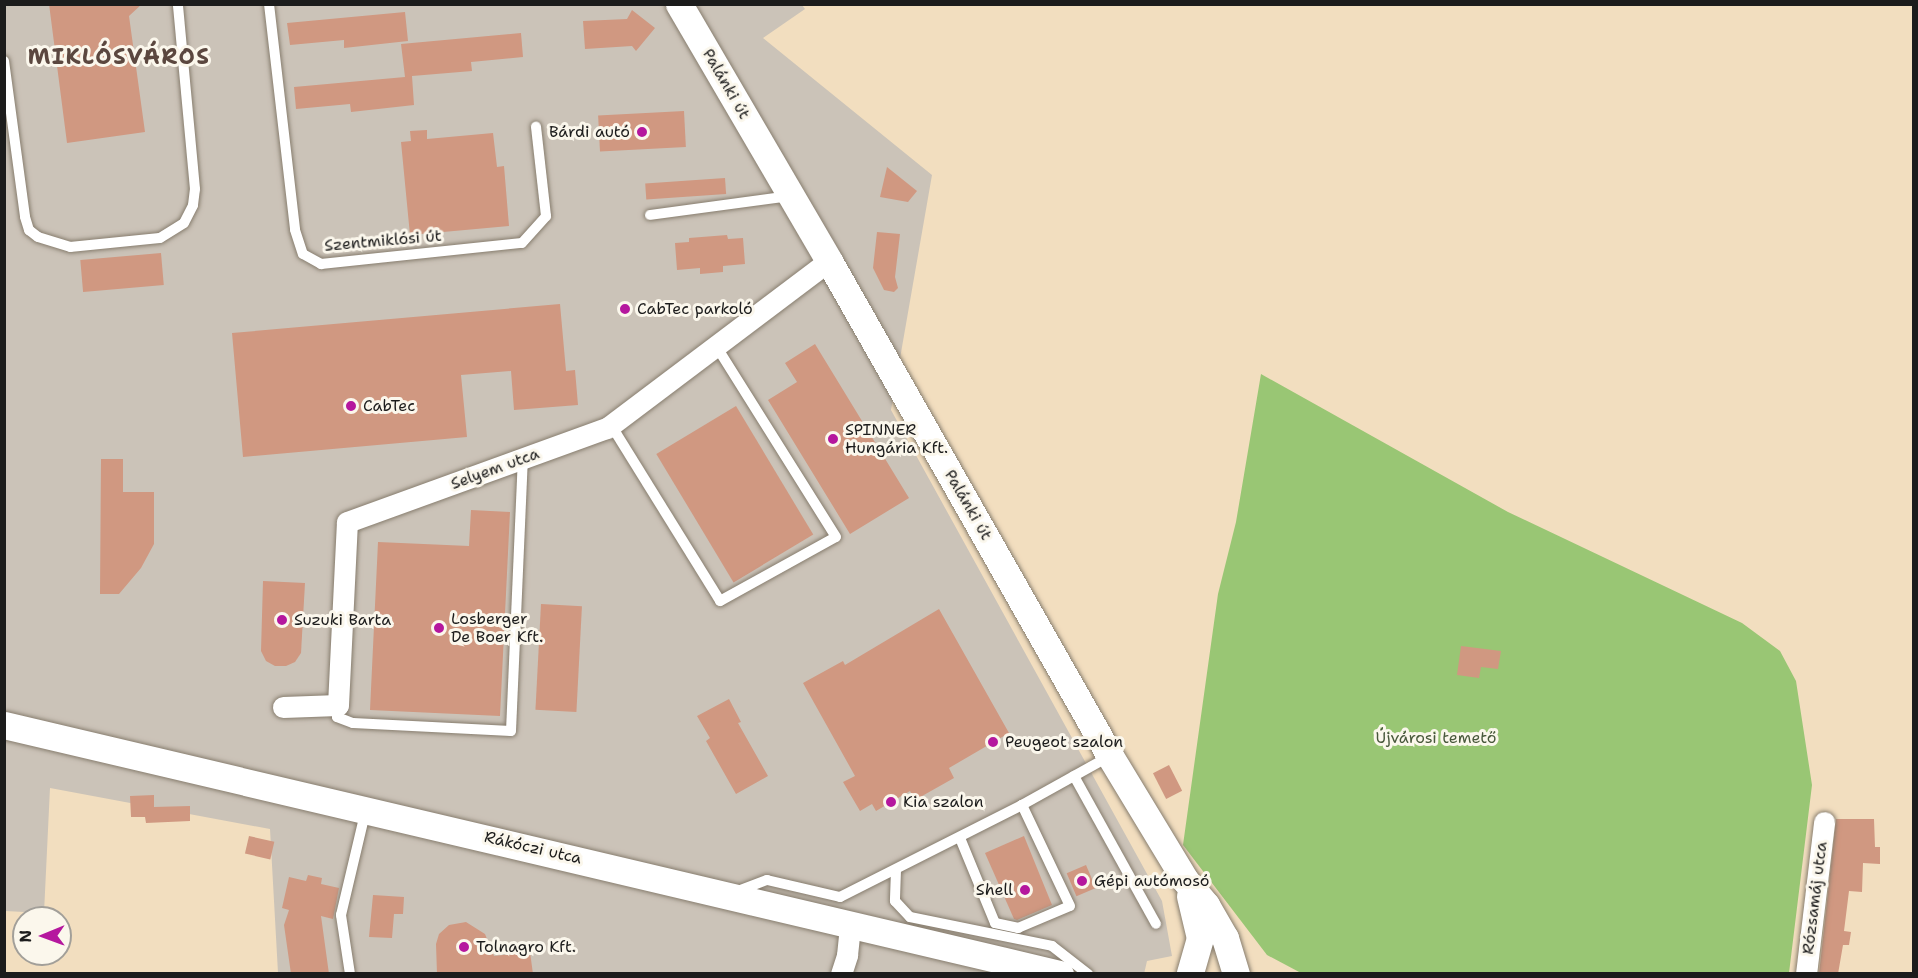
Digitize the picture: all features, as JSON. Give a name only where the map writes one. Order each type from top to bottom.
[{"type":"street","name":"Palánki út","points":[[679,4],[829,261],[1110,756],[1185,880],[1206,904],[1225,938],[1228,967]]},
{"type":"street","name":"Selyem utca","points":[[338,705],[346,522],[611,425],[829,261]]},
{"type":"street","points":[[282,707],[338,705]]},
{"type":"street","name":"Rákóczi utca","points":[[4,725],[1060,974]]},
{"type":"street","name":"Rózsamáj utca","points":[[1806,974],[1824,822]]},
{"type":"street","name":"Palánki út","points":[[1185,880],[1199,923],[1200,938],[1190,974]]},
{"type":"street","points":[[841,974],[847,955],[850,926]]},
{"type":"lane","points":[[4,61],[25,217],[29,230],[51,243],[70,248],[160,238],[184,223],[193,205],[195,189],[178,4]]},
{"type":"lane","name":"Szentmiklósi út","points":[[269,4],[295,230],[303,254],[321,264],[522,243],[546,216],[536,127]]},
{"type":"lane","points":[[650,214],[791,196]]},
{"type":"lane","points":[[611,425],[720,602],[836,537],[716,346]]},
{"type":"lane","points":[[338,705],[337,717],[353,723],[511,731],[523,459]]},
{"type":"lane","points":[[726,895],[767,880],[840,897],[960,838],[1110,756]]},
{"type":"lane","points":[[1074,776],[1156,924]]},
{"type":"lane","points":[[960,838],[995,922],[1018,928],[1070,906],[1022,805]]},
{"type":"lane","points":[[350,974],[341,915],[366,809]]},
{"type":"lane","points":[[896,870],[895,901],[910,916],[1052,946],[1088,974]]},
{"type":"shaded area","points":[[4,5],[802,5],[805,9],[763,38],[932,175],[891,410],[1162,901],[1172,956],[1147,961],[1144,974],[278,973],[270,829],[50,788],[44,906],[12,906],[12,911],[5,911]]},
{"type":"green space","name":"Újvárosi temető","points":[[1261,374],[1508,512],[1742,623],[1780,651],[1796,681],[1812,785],[1789,973],[1301,973],[1267,955],[1183,845],[1218,594],[1236,522]]},
{"type":"building","points":[[49,4],[142,4],[129,16],[145,132],[67,143]]},
{"type":"building","points":[[632,10],[655,28],[636,51],[632,46],[585,49],[583,21],[627,19]]},
{"type":"building","points":[[405,12],[408,41],[344,48],[344,40],[290,45],[287,23]]},
{"type":"building","points":[[521,33],[523,57],[471,62],[472,71],[412,76],[414,105],[351,112],[350,104],[296,109],[294,87],[405,77],[401,44]]},
{"type":"building","name":"Bárdi autó","points":[[684,111],[686,147],[600,151],[598,116]]},
{"type":"building","points":[[427,130],[427,139],[493,133],[497,167],[504,166],[509,226],[410,235],[401,142],[411,141],[410,131]]},
{"type":"building","points":[[887,167],[917,191],[908,202],[880,197]]},
{"type":"building","points":[[725,178],[726,194],[646,200],[645,184]]},
{"type":"building","points":[[877,232],[900,234],[895,277],[898,288],[894,292],[884,290],[873,268]]},
{"type":"building","points":[[727,235],[728,239],[743,238],[745,264],[723,266],[723,272],[700,274],[700,268],[677,270],[675,243],[689,242],[689,238]]},
{"type":"building","points":[[161,253],[164,285],[83,292],[80,260]]},
{"type":"building","name":"CabTec","points":[[560,304],[566,371],[575,370],[578,405],[514,410],[511,371],[461,375],[467,437],[243,457],[232,333]]},
{"type":"building","name":"SPINNER Hungária Kft.","points":[[815,344],[909,498],[850,534],[768,400],[797,382],[785,363]]},
{"type":"building","points":[[736,406],[813,535],[734,582],[656,454]]},
{"type":"building","points":[[101,459],[123,459],[123,492],[154,492],[154,544],[141,568],[119,594],[100,594]]},
{"type":"building","name":"Losberger De Boer Kft.","points":[[471,510],[510,512],[500,716],[370,710],[378,542],[469,546]]},
{"type":"building","name":"Suzuki Barta","points":[[263,581],[305,583],[301,653],[295,662],[286,666],[275,666],[266,661],[261,651]]},
{"type":"building","points":[[541,604],[582,606],[576,712],[535,710]]},
{"type":"building","points":[[939,609],[1009,733],[949,768],[954,778],[915,800],[910,791],[876,811],[872,804],[860,811],[843,782],[855,776],[803,683],[843,661],[845,665]]},
{"type":"building","points":[[1461,646],[1501,651],[1498,669],[1481,667],[1479,678],[1457,675]]},
{"type":"building","points":[[729,699],[741,722],[738,723],[768,776],[736,794],[706,741],[710,738],[697,716]]},
{"type":"building","points":[[1169,765],[1182,791],[1166,799],[1153,773]]},
{"type":"building","points":[[154,795],[154,807],[190,806],[190,821],[146,823],[145,817],[131,817],[130,796]]},
{"type":"building","points":[[1836,819],[1874,819],[1875,847],[1880,847],[1880,864],[1863,863],[1862,892],[1849,891],[1844,931],[1851,932],[1849,945],[1843,945],[1838,974],[1819,974]]},
{"type":"building","points":[[249,836],[274,842],[270,859],[245,854]]},
{"type":"building","points":[[1024,836],[1052,905],[1017,920],[1014,919],[985,853]]},
{"type":"building","name":"Gépi autómosó","points":[[1086,865],[1096,888],[1076,896],[1067,873]]},
{"type":"building","points":[[308,875],[322,878],[321,884],[339,888],[333,919],[321,916],[329,974],[291,974],[284,925],[289,910],[282,908],[289,877],[306,881]]},
{"type":"building","points":[[373,895],[404,897],[403,914],[394,914],[392,938],[369,937]]},
{"type":"building","name":"Tolnagro Kft.","points":[[466,922],[485,934],[494,956],[530,952],[533,974],[437,974],[436,944],[439,934],[449,925]]},
{"type":"place","name":"Bárdi autó","points":[[642,132]]},
{"type":"place","name":"CabTec parkoló","points":[[625,309]]},
{"type":"place","name":"CabTec","points":[[351,406]]},
{"type":"place","name":"SPINNER Hungária Kft.","points":[[833,439]]},
{"type":"place","name":"Suzuki Barta","points":[[282,620]]},
{"type":"place","name":"Losberger De Boer Kft.","points":[[439,628]]},
{"type":"place","name":"Peugeot szalon","points":[[993,742]]},
{"type":"place","name":"Kia szalon","points":[[891,802]]},
{"type":"place","name":"Gépi autómosó","points":[[1082,881]]},
{"type":"place","name":"Shell","points":[[1025,890]]},
{"type":"place","name":"Tolnagro Kft.","points":[[464,947]]},
{"type":"district","name":"MIKLÓSVÁROS","points":[[119,57]]}]
